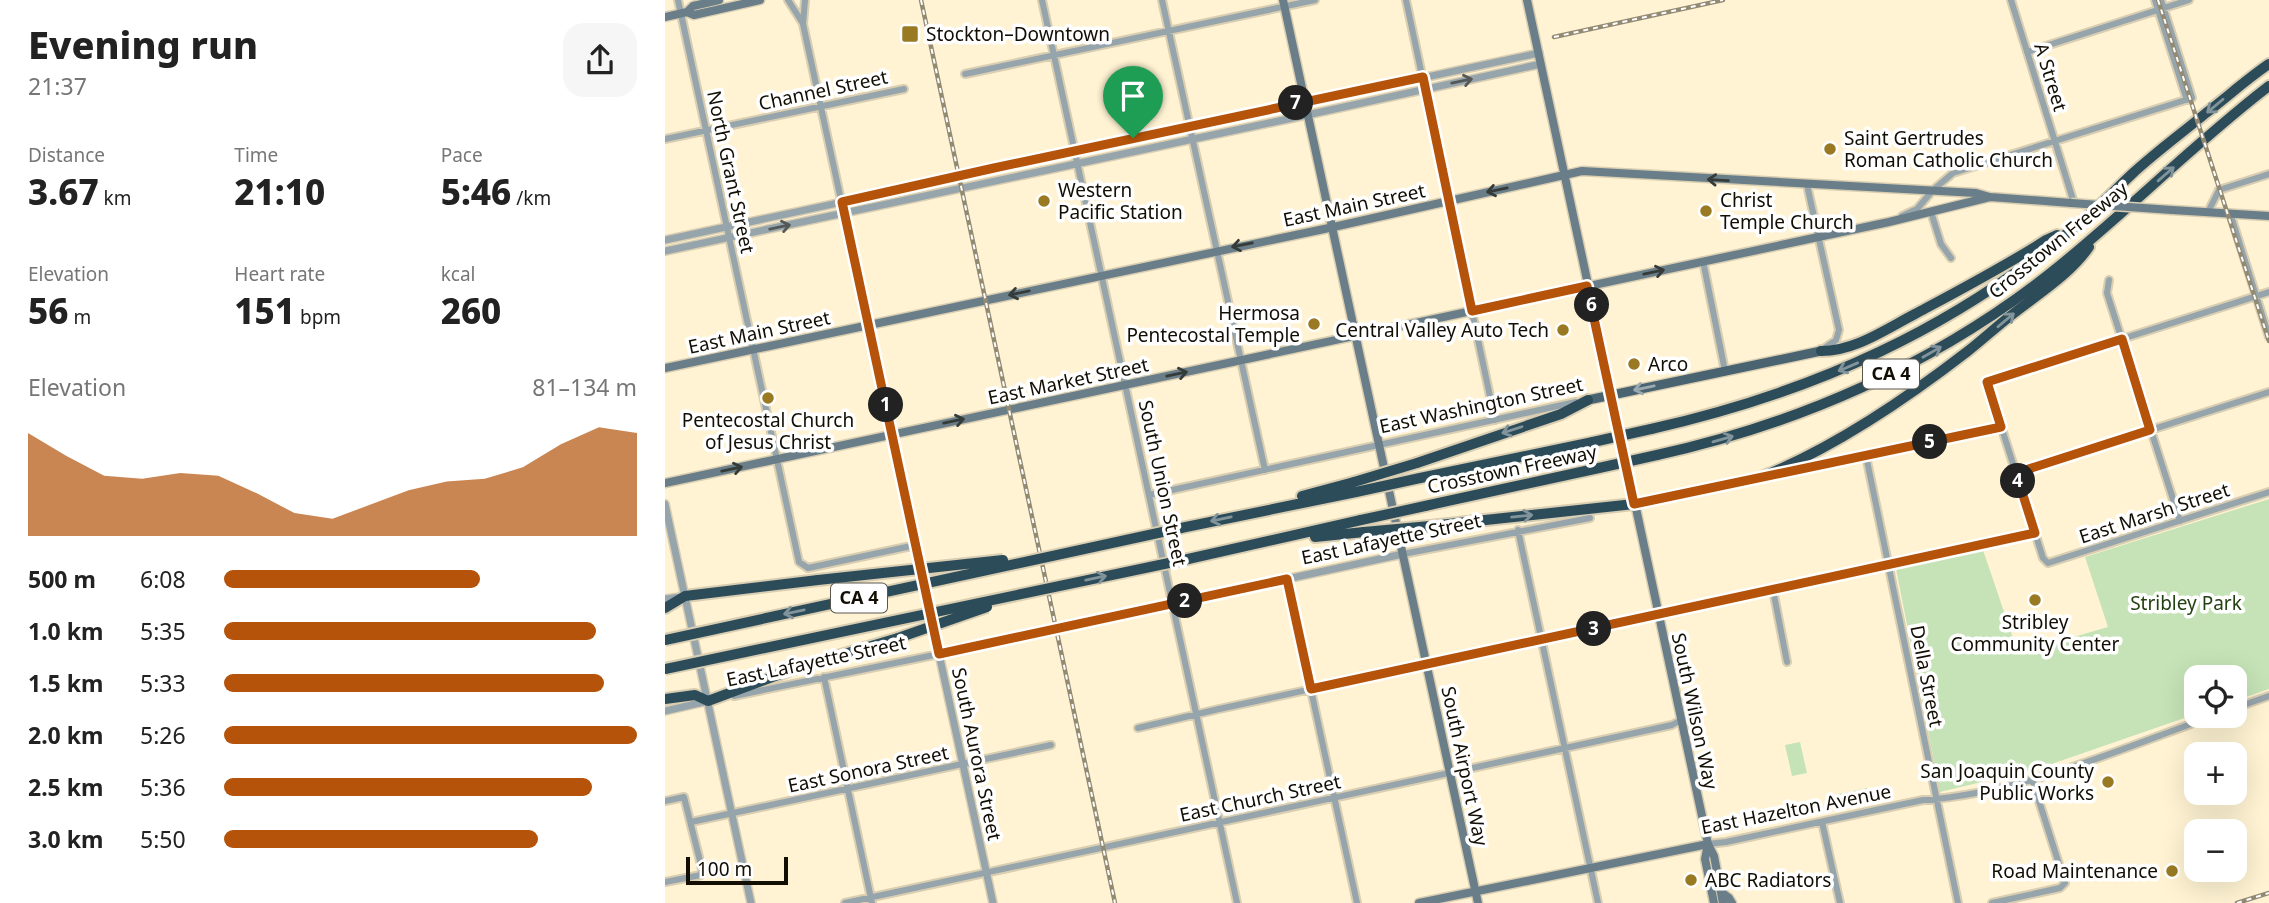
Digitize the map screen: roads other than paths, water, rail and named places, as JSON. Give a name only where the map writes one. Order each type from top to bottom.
[{"type":"highway","name":"Crosstown Freeway","points":[[1355,487],[1420,478],[1715,414],[1789,391],[1860,362],[1911,338],[1996,286],[2072,229],[2134,172],[2269,64]]},
{"type":"highway","name":"Crosstown Freeway","points":[[665,669],[1274,541],[1657,455],[1750,431],[1798,415],[1859,390],[1926,355],[1989,317],[2096,235],[2218,126],[2269,86]]},
{"type":"highway","points":[[1821,351],[1832,351],[1863,341],[1980,280],[2046,240],[2072,229]]},
{"type":"highway","points":[[1764,476],[1823,448],[1890,407],[1940,372],[2046,290],[2088,250],[2096,235]]},
{"type":"highway","points":[[1355,487],[1562,414],[1588,400]]},
{"type":"highway","name":"CA 4","points":[[665,640],[1262,511],[1310,494],[1355,487]]},
{"type":"highway","points":[[1274,541],[1634,504]]},
{"type":"highway","points":[[665,608],[685,596],[1052,555]]},
{"type":"highway","points":[[665,699],[695,695],[708,701],[794,668],[898,638],[1029,592]]},
{"type":"main road","points":[[684,13],[693,6],[719,0]]},
{"type":"main road","points":[[665,17],[684,13],[694,15],[760,0]]},
{"type":"main road","name":"South Wilson Way","points":[[1527,0],[1708,844],[1705,859],[1714,898],[1723,903]]},
{"type":"main road","name":"South Airport Way","points":[[1284,3],[1478,903]]},
{"type":"main road","name":"East Main Street","points":[[665,368],[1582,172],[1933,190],[1976,193],[1990,197],[2269,216]]},
{"type":"main road","name":"East Market Street","points":[[665,483],[1889,222],[1990,197]]},
{"type":"main road","name":"East Washington Street","points":[[1588,400],[1821,351]]},
{"type":"main road","points":[[1634,504],[1764,476]]},
{"type":"main road","name":"East Hazelton Avenue","points":[[1419,903],[1708,844]]},
{"type":"main road","points":[[1714,898],[1729,898],[1732,903]]},
{"type":"street","name":"North Grant Street","points":[[678,0],[684,13],[706,130],[799,562],[806,568],[916,545]]},
{"type":"street","points":[[788,0],[803,24]]},
{"type":"street","points":[[803,24],[805,0]]},
{"type":"street","name":"South Union Street","points":[[1042,0],[1237,903]]},
{"type":"street","points":[[1162,0],[1265,470]]},
{"type":"street","points":[[965,74],[1170,32],[1284,3],[1315,0]]},
{"type":"street","points":[[1406,0],[1495,420]]},
{"type":"street","name":"A Street","points":[[2011,0],[2073,202]]},
{"type":"street","points":[[2155,0],[2161,9]]},
{"type":"street","points":[[2161,0],[2161,9]]},
{"type":"street","points":[[2027,52],[2189,0]]},
{"type":"street","name":"East Market Street","points":[[1889,222],[1917,209],[1933,190],[1953,173],[2189,99],[2161,9]]},
{"type":"street","name":"South Aurora Street","points":[[803,24],[993,903]]},
{"type":"street","points":[[665,240],[1075,150],[1539,53]]},
{"type":"street","points":[[665,251],[1541,64]]},
{"type":"street","name":"Channel Street","points":[[665,139],[904,89]]},
{"type":"street","points":[[2208,212],[2219,190],[2269,174]]},
{"type":"street","points":[[1807,185],[1839,330],[1836,340],[1821,351]]},
{"type":"street","points":[[1931,212],[1941,244],[1951,258]]},
{"type":"street","points":[[2230,213],[2269,337]]},
{"type":"street","points":[[1703,261],[1725,371]]},
{"type":"street","points":[[2109,280],[2107,293],[2180,521]]},
{"type":"street","points":[[1138,729],[1196,714],[2035,533],[1987,382],[2269,292]]},
{"type":"street","points":[[2016,473],[2269,392]]},
{"type":"street","name":"East Washington Street","points":[[1149,495],[1588,400]]},
{"type":"street","points":[[1764,476],[2001,427]]},
{"type":"street","name":"Della Street","points":[[1866,456],[1958,903]]},
{"type":"street","name":"East Marsh Street","points":[[2035,533],[2043,558],[2049,563],[2269,492]]},
{"type":"street","points":[[665,504],[751,903]]},
{"type":"street","name":"East Lafayette Street","points":[[665,711],[1403,554],[1590,517]]},
{"type":"street","points":[[1518,530],[1598,903]]},
{"type":"street","points":[[1287,579],[1357,903]]},
{"type":"street","points":[[1773,590],[1787,663]]},
{"type":"street","points":[[665,599],[685,596]]},
{"type":"street","points":[[824,677],[872,900]]},
{"type":"street","points":[[2247,704],[2269,696]]},
{"type":"street","name":"East Church Street","points":[[845,903],[872,900],[987,872],[1672,725],[1681,720]]},
{"type":"street","name":"East Hazelton Avenue","points":[[1708,844],[2032,779],[2184,726]]},
{"type":"street","name":"East Sonora Street","points":[[691,821],[1051,745]]},
{"type":"street","points":[[1992,903],[2064,885],[2032,779]]},
{"type":"street","points":[[665,801],[684,797],[702,869],[701,874],[665,882]]},
{"type":"street","points":[[1822,822],[1840,903]]},
{"type":"railway","points":[[921,0],[1115,903]]},
{"type":"railway","points":[[1554,37],[1723,0]]},
{"type":"railway","points":[[2158,0],[2269,341]]},
{"type":"railway","points":[[2237,903],[2269,893]]},
{"type":"place","name":"Stockton–Downtown","points":[[910,34]]},
{"type":"place","name":"Saint Gertrudes Roman Catholic Church","points":[[1830,149]]},
{"type":"place","name":"Western Pacific Station","points":[[1044,201]]},
{"type":"place","name":"Christ Temple Church","points":[[1706,211]]},
{"type":"place","name":"Hermosa Pentecostal Temple","points":[[1314,324]]},
{"type":"place","name":"Central Valley Auto Tech","points":[[1563,330]]},
{"type":"place","name":"Arco","points":[[1634,364]]},
{"type":"place","name":"Pentecostal Church of Jesus Christ","points":[[768,398]]},
{"type":"place","name":"Stribley Community Center","points":[[2035,600]]},
{"type":"place","name":"San Joaquin County Public Works","points":[[2108,782]]},
{"type":"place","name":"Road Maintenance","points":[[2172,871]]},
{"type":"place","name":"ABC Radiators","points":[[1691,880]]},
{"type":"park label","name":"Stribley Park","points":[[2186,603]]}]
